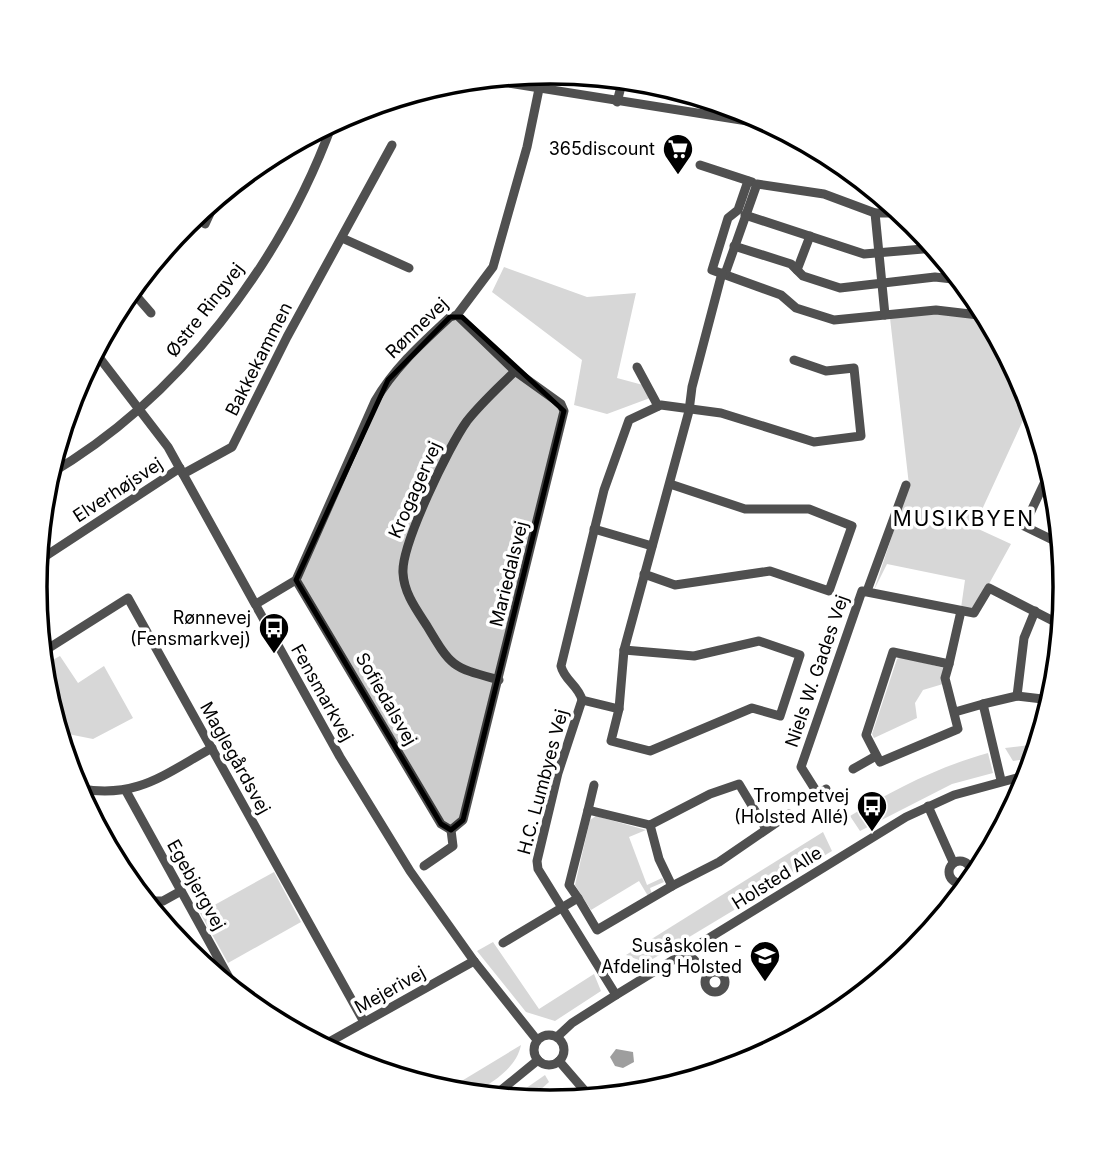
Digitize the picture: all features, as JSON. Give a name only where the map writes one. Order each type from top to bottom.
[{"type":"street","points":[[517,85],[732,119]]},
{"type":"street","name":"Rønnevej","points":[[296,580],[375,401],[388,380],[404,359],[450,317],[457,315],[485,281],[492,267],[527,147],[539,89]]},
{"type":"street","points":[[617,102],[620,90]]},
{"type":"street","name":"Østre Ringvej","points":[[62,467],[139,408],[211,333],[243,291],[296,204],[326,137]]},
{"type":"street","name":"Bakkekammen","points":[[182,471],[232,447],[287,337],[392,145]]},
{"type":"street","points":[[700,165],[753,182],[824,194],[875,213],[885,213]]},
{"type":"street","points":[[624,650],[694,656],[759,641],[800,655],[780,716],[752,708],[650,751],[611,741],[619,709],[624,650],[670,484],[689,411],[692,387],[723,273],[745,215],[753,182]]},
{"type":"street","points":[[753,182],[737,210],[728,218],[712,270],[781,295],[796,307],[834,320],[936,310],[972,314]]},
{"type":"street","points":[[875,213],[885,315]]},
{"type":"street","points":[[745,215],[864,254],[921,249]]},
{"type":"street","points":[[797,270],[810,236]]},
{"type":"street","points":[[342,238],[409,268]]},
{"type":"street","points":[[734,246],[791,264],[803,276],[841,288],[936,277],[947,278]]},
{"type":"street","points":[[139,299],[151,313]]},
{"type":"street","name":"Mariedalsvej","points":[[424,866],[453,846],[451,830],[463,820],[564,411],[561,404],[515,371],[457,315]]},
{"type":"street","points":[[637,367],[658,406],[721,413],[814,442],[861,436],[854,368],[826,371],[794,360]]},
{"type":"street","name":"Fensmarkvej","points":[[101,361],[139,408],[182,471],[340,757],[410,871],[474,961],[537,1040]]},
{"type":"street","name":"Krogagervej","points":[[499,680],[460,669],[448,662],[410,598],[403,571],[405,550],[456,438],[470,418],[515,371]]},
{"type":"street","name":"H.C. Lumbyes Vej","points":[[616,995],[538,869],[537,861],[558,773],[582,700],[580,692],[564,674],[561,666],[604,490],[629,420],[658,406]]},
{"type":"street","name":"Elverhøjsvej","points":[[48,555],[182,471]]},
{"type":"street","points":[[644,574],[675,585],[770,571],[829,591],[852,527],[809,509],[745,509],[670,484]]},
{"type":"street","name":"Niels W. Gades Vej","points":[[867,592],[906,485]]},
{"type":"street","points":[[1043,488],[1024,526],[1050,539]]},
{"type":"street","points":[[594,529],[652,546]]},
{"type":"street","points":[[256,604],[296,580]]},
{"type":"street","name":"Sofiedalsvej","points":[[296,580],[440,824],[451,830]]},
{"type":"street","points":[[949,664],[893,652],[866,735],[880,762],[958,729],[945,678],[949,664],[961,611],[974,613],[989,588],[1052,620]]},
{"type":"street","name":"Niels W. Gades Vej","points":[[826,789],[818,794],[800,767],[862,591],[961,611]]},
{"type":"street","name":"Maglegårdsvej","points":[[51,647],[128,598],[365,1022]]},
{"type":"street","points":[[1017,696],[1024,638],[1035,611]]},
{"type":"street","points":[[955,712],[1017,696],[1040,699]]},
{"type":"street","name":"H.C. Lumbyes Vej","points":[[582,700],[619,709]]},
{"type":"street","points":[[983,704],[1001,780]]},
{"type":"street","points":[[90,789],[126,791],[141,787],[212,748]]},
{"type":"street","points":[[853,769],[876,755]]},
{"type":"street","name":"Holsted Alle","points":[[557,1037],[572,1023],[616,995],[928,806],[1015,777]]},
{"type":"street","points":[[588,810],[650,825],[710,794],[738,784],[765,829]]},
{"type":"street","points":[[594,785],[569,884],[597,930],[671,886],[719,862],[789,814]]},
{"type":"street","name":"Egebjergvej","points":[[126,791],[225,970]]},
{"type":"street","points":[[928,806],[953,862]]},
{"type":"street","points":[[650,825],[659,859],[671,886]]},
{"type":"street","points":[[953,862],[963,861],[968,866]]},
{"type":"street","points":[[953,862],[949,868],[950,878],[957,882]]},
{"type":"street","points":[[158,901],[181,891]]},
{"type":"street","points":[[503,943],[578,898]]},
{"type":"street","points":[[687,952],[708,975]]},
{"type":"street","name":"Mejerivej","points":[[333,1040],[474,961]]},
{"type":"street","points":[[544,1035],[557,1037],[564,1048],[559,1061],[547,1065],[538,1060],[534,1051],[537,1040],[544,1035]]},
{"type":"street","points":[[504,1087],[538,1060]]},
{"type":"street","points":[[559,1061],[584,1089]]},
{"type":"highlighted area","points":[[450,317],[462,317],[564,411],[463,820],[451,830],[441,824],[296,580],[388,380]]},
{"type":"shaded area","points":[[504,267],[587,297],[636,293],[617,378],[643,385],[650,398],[607,414],[574,405],[582,360],[492,292]]},
{"type":"shaded area","points":[[934,312],[974,319],[1001,365],[1024,419],[974,527],[1011,544],[974,611],[961,608],[965,580],[887,564],[874,590],[909,485],[890,318]]},
{"type":"shaded area","points":[[60,656],[78,683],[104,666],[133,718],[93,739],[69,734],[53,660]]},
{"type":"shaded area","points":[[901,657],[944,668],[943,684],[923,690],[915,703],[917,718],[874,738],[872,734],[897,659]]},
{"type":"shaded area","points":[[1027,745],[1022,760],[1013,761],[1005,748]]},
{"type":"shaded area","points":[[988,753],[993,773],[952,784],[860,831],[850,816],[917,780]]},
{"type":"shaded area","points":[[596,816],[646,830],[629,837],[647,885],[662,878],[664,882],[650,888],[652,894],[648,896],[639,881],[591,910],[575,885],[590,820]]},
{"type":"shaded area","points":[[823,832],[832,851],[646,963],[626,955]]},
{"type":"shaded area","points":[[274,872],[301,922],[228,963],[200,913]]},
{"type":"shaded area","points":[[493,942],[539,1009],[594,974],[601,991],[555,1021],[526,1012],[477,951]]},
{"type":"shaded area","points":[[521,1045],[509,1068],[487,1085],[461,1081]]},
{"type":"shaded area","points":[[616,1049],[633,1052],[634,1062],[623,1068],[615,1066],[610,1057]]},
{"type":"shaded area","points":[[545,1075],[549,1082],[540,1090],[525,1089]]},
{"type":"place","name":"365discount","points":[[678,176]]},
{"type":"place","name":"Rønnevej (Fensmarkvej)","points":[[274,655]]},
{"type":"place","name":"Trompetvej (Holsted Allé)","points":[[872,833]]},
{"type":"place","name":"Susåskolen - Afdeling Holsted","points":[[765,983]]},
{"type":"district","name":"MUSIKBYEN","points":[[964,519]]}]
